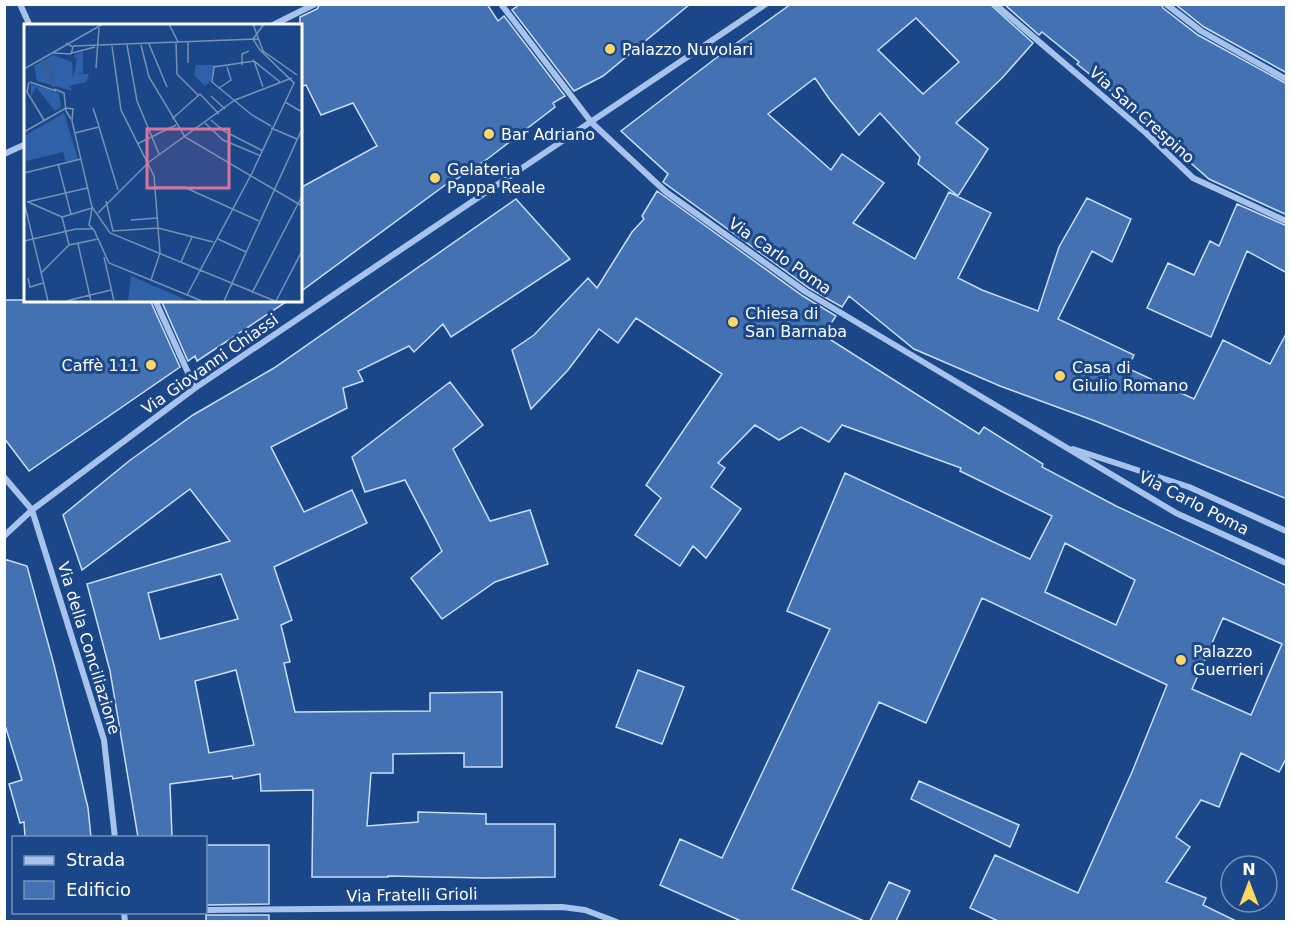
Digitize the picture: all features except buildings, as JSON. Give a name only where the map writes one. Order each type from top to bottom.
[{"type":"street","points":[[20,4],[29,24]]},
{"type":"street","points":[[275,24],[315,4]]},
{"type":"street","name":"Via Carlo Poma","points":[[501,4],[592,123],[666,192],[806,292],[1176,513],[1287,563]]},
{"type":"street","name":"Via Giovanni Chiassi","points":[[4,536],[32,510],[195,388],[766,4]]},
{"type":"street","name":"Via San Crespino","points":[[995,4],[1146,133],[1193,178],[1287,221]]},
{"type":"street","points":[[1166,4],[1201,31],[1287,79]]},
{"type":"street","points":[[4,154],[24,145]]},
{"type":"street","points":[[156,302],[195,388]]},
{"type":"street","name":"Via Carlo Poma","points":[[1061,445],[1189,488],[1287,531]]},
{"type":"street","name":"Via della Conciliazione","points":[[4,477],[32,510],[104,740],[115,836]]},
{"type":"street","name":"Via Fratelli Grioli","points":[[207,910],[562,907],[585,910],[617,921]]},
{"type":"place","name":"Palazzo Nuvolari","points":[[610,49]]},
{"type":"place","name":"Bar Adriano","points":[[489,134]]},
{"type":"place","name":"Gelateria Pappa Reale","points":[[435,178]]},
{"type":"place","name":"Chiesa di San Barnaba","points":[[733,322]]},
{"type":"place","name":"Caffè 111","points":[[151,365]]},
{"type":"place","name":"Casa di Giulio Romano","points":[[1060,376]]},
{"type":"place","name":"Palazzo Guerrieri","points":[[1181,660]]}]
